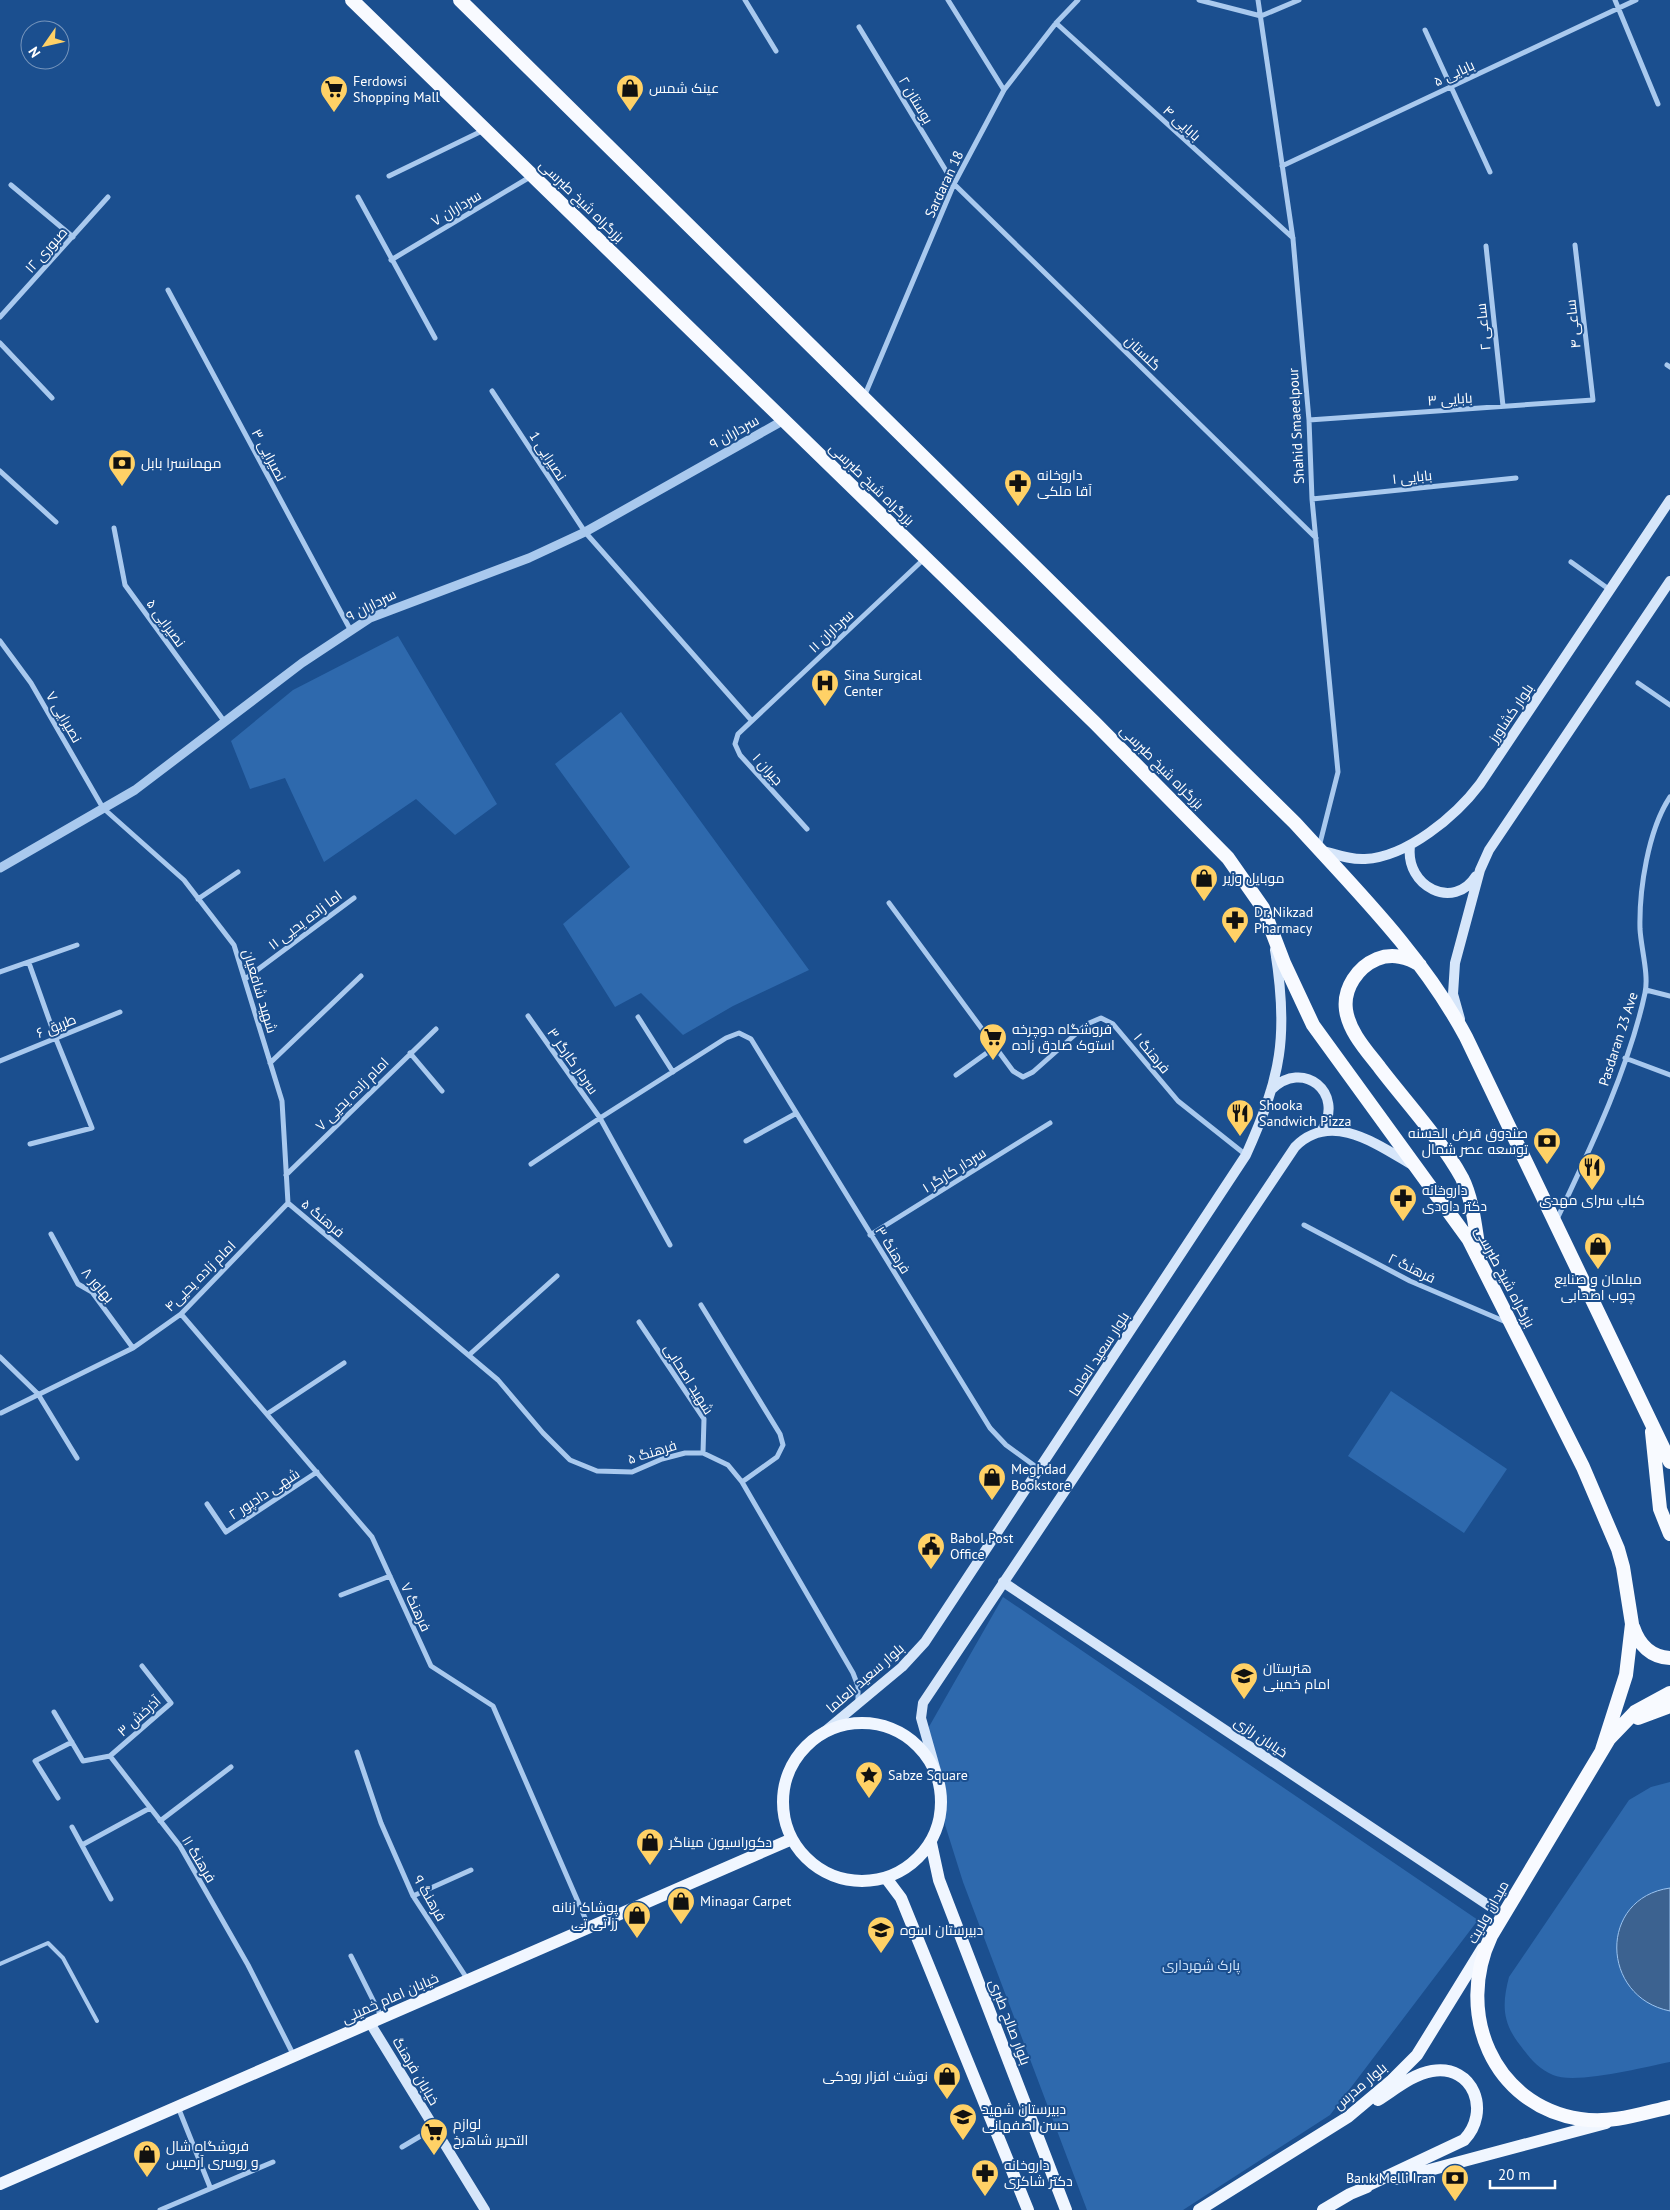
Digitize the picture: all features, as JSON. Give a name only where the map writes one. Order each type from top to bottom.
[{"type":"highway","name":"بزرگراه شیخ طبرسی","points":[[352,0],[1095,723],[1228,858],[1263,908],[1284,963],[1317,1032],[1452,1216],[1481,1260],[1611,1528],[1623,1567],[1632,1624],[1626,1675],[1602,1750]]},
{"type":"highway","points":[[460,0],[1319,849],[1394,931],[1423,967],[1466,1037],[1670,1462]]},
{"type":"highway","points":[[1423,967],[1411,960],[1395,956],[1379,958],[1364,966],[1353,978],[1347,993],[1346,1009],[1359,1040],[1448,1156],[1462,1178],[1467,1191],[1481,1260]]},
{"type":"highway","points":[[1650,1421],[1660,1509],[1670,1534]]},
{"type":"highway","points":[[1632,1624],[1636,1636],[1643,1646],[1653,1654],[1670,1658]]},
{"type":"highway","name":"میدان ولایت","points":[[1670,1693],[1635,1712],[1613,1734],[1602,1750],[1491,1936],[1478,1971],[1477,2009],[1482,2036],[1504,2074],[1525,2095],[1557,2113],[1593,2121],[1623,2119],[1670,2107]]},
{"type":"highway","points":[[1613,1734],[1652,1711],[1670,1706]]},
{"type":"main road","name":"بلوار کشاورز","points":[[1319,849],[1348,858],[1363,859],[1387,855],[1410,846],[1457,810],[1473,794],[1670,500]]},
{"type":"main road","points":[[1410,846],[1409,857],[1414,872],[1424,885],[1434,890],[1456,891],[1475,879],[1489,850],[1670,581]]},
{"type":"main road","points":[[1466,1037],[1456,1007],[1453,979],[1480,870]]},
{"type":"main road","name":"بلوار سعید العلما","points":[[818,1736],[902,1667],[919,1649],[1246,1155],[1278,1069],[1283,1024],[1282,1003],[1271,930]]},
{"type":"main road","points":[[1271,1090],[1277,1084],[1293,1077],[1310,1079],[1317,1084],[1323,1090],[1329,1106],[1326,1123],[1322,1130]]},
{"type":"main road","points":[[938,1778],[922,1751],[906,1737],[887,1727],[858,1723],[830,1729],[818,1736],[797,1757],[785,1783],[783,1812],[792,1839],[810,1862],[834,1877],[862,1882],[886,1878],[915,1862],[931,1842],[938,1826],[941,1812],[938,1778],[921,1718],[923,1703],[1295,1146],[1308,1136],[1322,1130],[1335,1130],[1356,1136],[1416,1168]]},
{"type":"main road","name":"خیابان رازی","points":[[1003,1582],[1504,1916]]},
{"type":"main road","name":"خیابان امام خمینی","points":[[0,2184],[792,1839]]},
{"type":"main road","name":"بلوار صالح طبری","points":[[931,1842],[939,1880],[1066,2210]]},
{"type":"main road","points":[[886,1878],[901,1898],[1028,2210]]},
{"type":"main road","name":"بلوار مدرس","points":[[1199,2210],[1348,2117],[1392,2080],[1416,2055],[1491,1936]]},
{"type":"main road","name":"خیابان فرهنگ","points":[[376,2020],[434,2128],[485,2210]]},
{"type":"main road","points":[[1323,2210],[1360,2189],[1464,2140],[1476,2123],[1478,2102],[1474,2092],[1460,2077],[1451,2072],[1430,2071],[1348,2117]]},
{"type":"main road","points":[[1360,2189],[1623,2119]]},
{"type":"street","points":[[745,0],[776,51]]},
{"type":"street","points":[[948,0],[1004,90]]},
{"type":"street","name":"Sardaran 18","points":[[864,398],[954,184],[1004,90],[1056,23],[1078,0]]},
{"type":"street","points":[[1199,0],[1261,16],[1299,0]]},
{"type":"street","name":"Shahid Smaeelpour","points":[[1258,0],[1293,239],[1309,420],[1312,499],[1338,772],[1319,849]]},
{"type":"street","points":[[1615,0],[1658,104]]},
{"type":"street","name":"بابایی ۵","points":[[1282,166],[1636,0]]},
{"type":"street","name":"بابایی ۴","points":[[1056,23],[1293,239]]},
{"type":"street","name":"بوستان ۲","points":[[859,27],[954,184]]},
{"type":"street","points":[[1425,30],[1490,172]]},
{"type":"street","points":[[389,176],[485,129]]},
{"type":"street","name":"سرداران ۷","points":[[392,260],[532,175]]},
{"type":"street","name":"گلستان","points":[[954,184],[1316,539]]},
{"type":"street","points":[[11,185],[72,237]]},
{"type":"street","name":"صبوری ۱۲","points":[[0,317],[108,197]]},
{"type":"street","points":[[358,197],[435,338]]},
{"type":"street","name":"ساعی ۴","points":[[1575,245],[1593,400]]},
{"type":"street","name":"ساعی ۲","points":[[1486,246],[1503,406]]},
{"type":"street","name":"نصیرایی ۳","points":[[168,290],[350,631]]},
{"type":"street","points":[[0,343],[52,398]]},
{"type":"street","name":"نصیرایی 1","points":[[492,391],[585,532],[752,721]]},
{"type":"street","name":"بابایی ۳","points":[[1309,420],[1593,400]]},
{"type":"street","name":"سرداران ۹","points":[[0,868],[135,790],[302,663],[370,618],[409,601],[444,591],[528,558],[585,532],[784,420]]},
{"type":"street","points":[[0,471],[56,522]]},
{"type":"street","name":"بابایی ۱","points":[[1312,499],[1516,478]]},
{"type":"street","name":"نصیرایی ۵","points":[[114,528],[125,585],[224,721]]},
{"type":"street","name":"سرداران ۱۱","points":[[752,721],[925,557]]},
{"type":"street","points":[[1571,562],[1610,590]]},
{"type":"street","name":"نصیرایی ۷","points":[[0,641],[31,683],[103,808]]},
{"type":"street","points":[[1638,682],[1670,705]]},
{"type":"street","name":"جیران ۱","points":[[752,721],[738,734],[735,744],[807,829]]},
{"type":"street","name":"Pasdaran 23 Ave","points":[[1555,1222],[1602,1118],[1625,1058],[1646,990],[1640,928],[1646,854],[1670,797]]},
{"type":"street","name":"شهید شافعیان","points":[[103,808],[184,880],[234,945],[282,1101],[288,1203]]},
{"type":"street","points":[[198,898],[238,872]]},
{"type":"street","name":"اما زاده یحیی ۱۱","points":[[245,979],[354,898]]},
{"type":"street","name":"فرهنگ ۱","points":[[889,903],[1013,1071],[1022,1076],[1033,1072],[1087,1024],[1102,1018],[1113,1024],[1178,1101],[1246,1155]]},
{"type":"street","points":[[0,972],[77,945]]},
{"type":"street","points":[[29,963],[56,1039],[92,1128],[30,1144]]},
{"type":"street","points":[[270,1064],[362,976]]},
{"type":"street","points":[[1646,990],[1670,996]]},
{"type":"street","name":"طریق ۶","points":[[0,1061],[120,1012]]},
{"type":"street","name":"سردار کارگر ۳","points":[[528,1016],[600,1118],[670,1245]]},
{"type":"street","points":[[531,1164],[673,1072],[638,1017]]},
{"type":"street","name":"امام زاده یحیی ۷","points":[[286,1176],[410,1052],[436,1029]]},
{"type":"street","name":"فرهنگ ۳","points":[[673,1072],[726,1038],[739,1034],[751,1040],[990,1428],[1006,1445],[1039,1469]]},
{"type":"street","points":[[956,1075],[996,1047]]},
{"type":"street","points":[[410,1052],[442,1092]]},
{"type":"street","points":[[1625,1058],[1670,1075]]},
{"type":"street","points":[[746,1141],[795,1114]]},
{"type":"street","name":"سردار کارگر ۱","points":[[870,1235],[1050,1123]]},
{"type":"street","name":"امام زاده یحیی۴","points":[[1,1413],[133,1348],[181,1314],[288,1203]]},
{"type":"street","name":"فرهنگ ۵","points":[[288,1203],[498,1380],[543,1433],[570,1460],[598,1471],[632,1472],[662,1458],[685,1453],[703,1453],[728,1465],[742,1482],[856,1680],[859,1693],[858,1703]]},
{"type":"street","name":"فرهنگ ۲","points":[[1304,1225],[1410,1281],[1513,1325]]},
{"type":"street","name":"بهاور ۸","points":[[51,1234],[78,1284],[92,1292],[133,1348]]},
{"type":"street","points":[[469,1355],[557,1276]]},
{"type":"street","points":[[701,1305],[780,1434],[783,1445],[777,1457],[742,1482]]},
{"type":"street","name":"فرهنگ ۷","points":[[181,1314],[372,1537],[431,1666],[494,1706],[589,1927]]},
{"type":"street","name":"شهید اصحابی","points":[[639,1322],[704,1419],[703,1453]]},
{"type":"street","points":[[0,1358],[38,1394],[77,1458]]},
{"type":"street","points":[[267,1414],[344,1364]]},
{"type":"street","name":"شهی دادپور ۲","points":[[208,1504],[226,1532],[317,1472]]},
{"type":"street","points":[[341,1594],[390,1576]]},
{"type":"street","name":"آذرخش ۳","points":[[110,1756],[172,1703],[142,1666]]},
{"type":"street","points":[[54,1712],[83,1761],[110,1756]]},
{"type":"street","points":[[58,1798],[35,1761],[72,1742]]},
{"type":"street","name":"فرهنگ ۹","points":[[357,1752],[381,1823],[413,1896],[469,1980]]},
{"type":"street","name":"فرهنگ ۱۱","points":[[110,1756],[180,1846],[248,1964],[294,2056]]},
{"type":"street","points":[[160,1821],[231,1767]]},
{"type":"street","points":[[82,1844],[150,1808]]},
{"type":"street","points":[[72,1827],[111,1899]]},
{"type":"street","points":[[413,1896],[471,1870]]},
{"type":"street","points":[[351,1956],[376,2020]]},
{"type":"street","points":[[178,2107],[210,2187]]},
{"type":"street","points":[[402,2147],[434,2128]]},
{"type":"street","points":[[160,2210],[210,2187],[273,2162]]},
{"type":"lane","points":[[0,1964],[48,1943],[63,1958],[97,2021]]},
{"type":"green space","points":[[398,636],[497,804],[455,835],[416,799],[324,862],[285,778],[250,789],[231,741],[293,690]]},
{"type":"green space","points":[[621,712],[809,970],[733,1006],[683,1035],[641,993],[615,1007],[563,924],[630,867],[555,764]]},
{"type":"green space","points":[[1391,1391],[1507,1469],[1464,1533],[1348,1456]]},
{"type":"green space","name":"پارک شهرداری","points":[[1003,1597],[1478,1920],[1330,2115],[1183,2210],[1087,2210],[963,1882],[941,1812],[931,1763],[922,1739]]},
{"type":"green space","points":[[1670,1782],[1670,2062],[1593,2077],[1563,2078],[1553,2075],[1538,2066],[1514,2037],[1505,2012],[1505,1996],[1509,1977],[1629,1800],[1651,1787]]},
{"type":"shaded area","points":[[1670,1888],[1670,2011],[1647,2002],[1630,1987],[1620,1969],[1617,1948],[1620,1928],[1630,1909],[1646,1896]]},
{"type":"place","name":"عینک شمس","points":[[630,112]]},
{"type":"place","name":"Ferdowsi Shopping Mall","points":[[334,113]]},
{"type":"place","name":"مهمانسرا بابل","points":[[122,487]]},
{"type":"place","name":"داروخانه آقا ملکی","points":[[1018,507]]},
{"type":"place","name":"Sina Surgical Center","points":[[825,707]]},
{"type":"place","name":"موبایل وزیر","points":[[1204,902]]},
{"type":"place","name":"Dr. Nikzad Pharmacy","points":[[1235,944]]},
{"type":"place","name":"فروشگاه دوچرخه استوک صادق زاده","points":[[993,1061]]},
{"type":"place","name":"Shooka Sandwich Pizza","points":[[1240,1137]]},
{"type":"place","name":"صندوق قرض الحسنه توسعه عصر شمال","points":[[1547,1165]]},
{"type":"place","name":"کباب سرای مهدی","points":[[1592,1191]]},
{"type":"place","name":"داروخانه دکتر داودی","points":[[1403,1222]]},
{"type":"place","name":"مبلمان و صنایع چوب اصحابی","points":[[1598,1270]]},
{"type":"place","name":"Meghdad Bookstore","points":[[992,1501]]},
{"type":"place","name":"Babol Post Office","points":[[931,1570]]},
{"type":"place","name":"هنرستان امام خمینی","points":[[1244,1700]]},
{"type":"place","name":"Sabze Square","points":[[869,1799]]},
{"type":"place","name":"دکوراسیون میناگر","points":[[650,1866]]},
{"type":"place","name":"Minagar Carpet","points":[[681,1925]]},
{"type":"place","name":"پوشاک زنانه رز تی تی","points":[[637,1939]]},
{"type":"place","name":"دبیرستان اسوه","points":[[881,1954]]},
{"type":"place","name":"نوشت افزار رودکی","points":[[947,2100]]},
{"type":"place","name":"دبیرستان شهید حسن اصفهانی","points":[[963,2141]]},
{"type":"place","name":"لوازم التحریر شاهرخ","points":[[434,2156]]},
{"type":"place","name":"فروشگاه شال و روسری آرمیس","points":[[147,2178]]},
{"type":"place","name":"داروخانه دکتر شاکری","points":[[985,2197]]},
{"type":"place","name":"Bank Melli Iran","points":[[1455,2202]]}]
